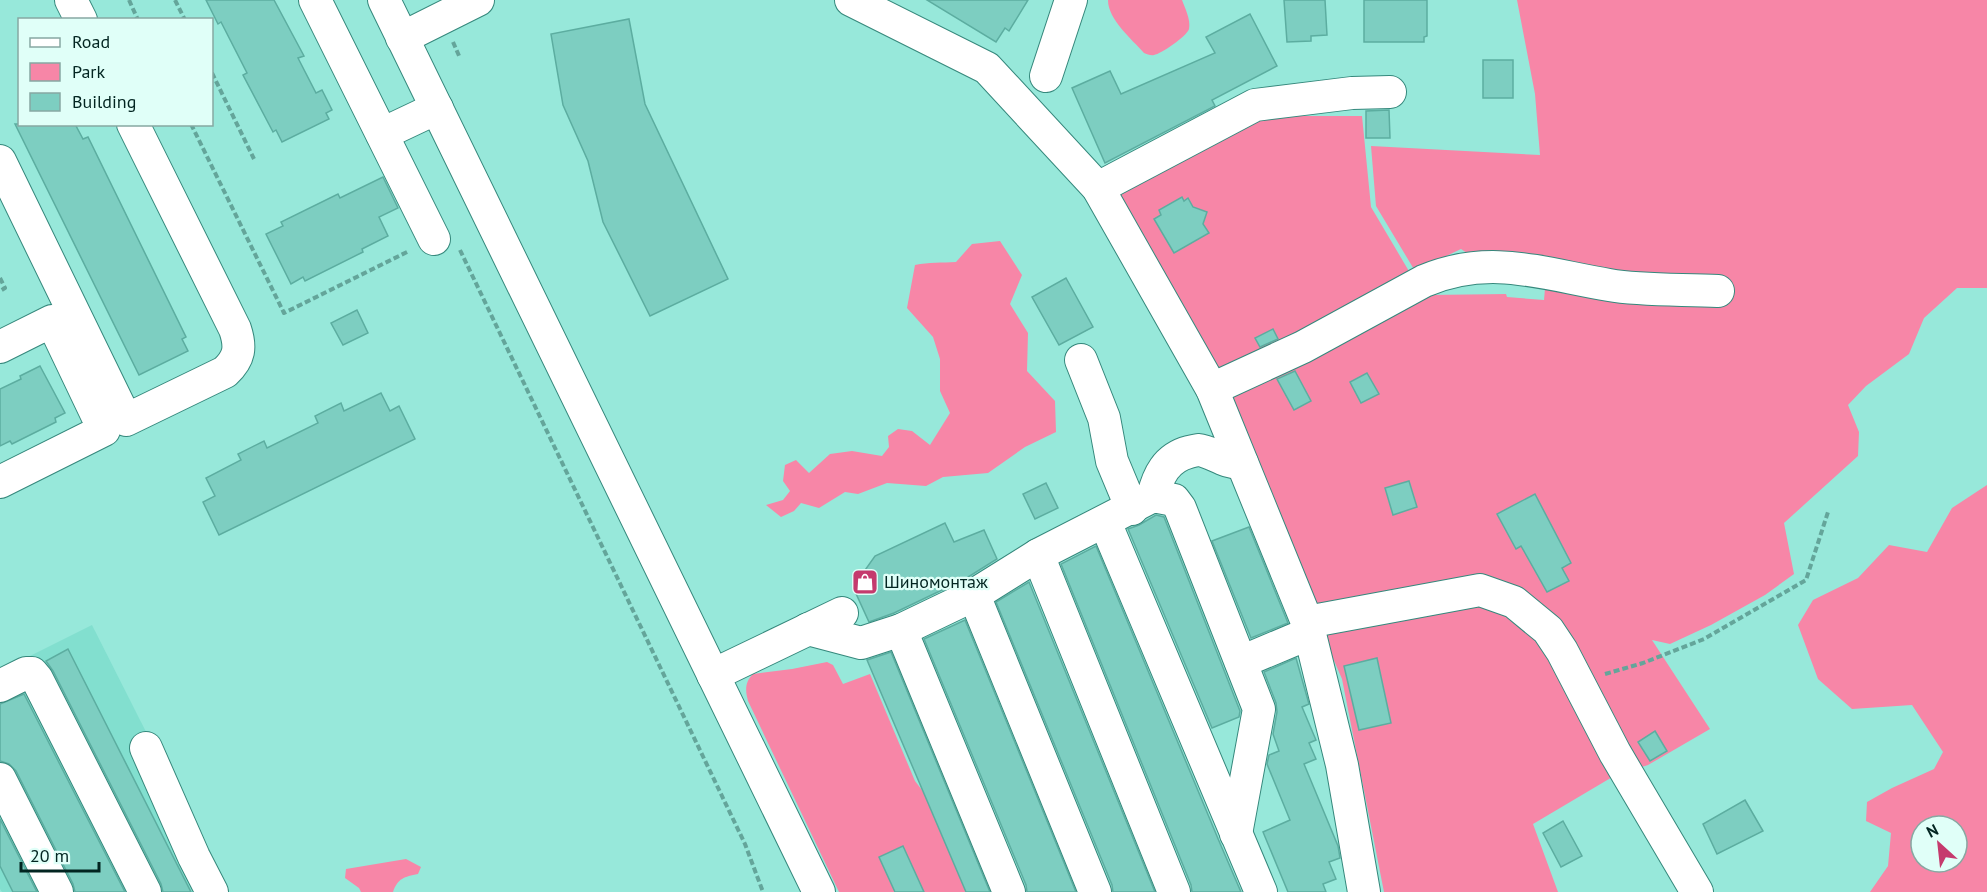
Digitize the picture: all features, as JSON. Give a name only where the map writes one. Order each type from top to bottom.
[{"type":"street","points":[[71,0],[80,18]]},
{"type":"street","points":[[315,0],[435,243]]},
{"type":"street","points":[[384,0],[819,892]]},
{"type":"street","points":[[402,38],[478,0]]},
{"type":"street","points":[[850,0],[987,68],[1098,188],[1212,389],[1308,628],[1342,765],[1364,892]]},
{"type":"street","points":[[1046,76],[1071,0]]},
{"type":"street","points":[[1098,188],[1255,105],[1352,93],[1390,92]]},
{"type":"street","points":[[382,134],[436,108]]},
{"type":"street","points":[[0,161],[126,420],[225,372],[234,364],[240,352],[235,329],[134,126]]},
{"type":"street","points":[[1212,389],[1303,347],[1441,273],[1502,266],[1611,285],[1719,291]]},
{"type":"street","points":[[0,347],[52,321],[104,430],[0,482]]},
{"type":"street","points":[[1081,360],[1104,418],[1113,461],[1236,834],[1261,892]]},
{"type":"street","points":[[1130,509],[1156,483],[1165,466],[1178,455],[1197,450],[1230,463],[1242,463]]},
{"type":"street","points":[[808,630],[861,643],[901,630],[974,595],[1038,555],[1130,509],[1173,500],[1180,508],[1259,709],[1236,834]]},
{"type":"street","points":[[1038,555],[1174,892]]},
{"type":"street","points":[[1241,662],[1308,628],[1479,590],[1514,602],[1548,630],[1562,651],[1615,753],[1696,892]]},
{"type":"street","points":[[974,595],[1095,892]]},
{"type":"street","points":[[713,675],[842,613]]},
{"type":"street","points":[[901,630],[1009,892]]},
{"type":"street","points":[[0,686],[26,673],[32,674],[37,679],[145,892]]},
{"type":"street","points":[[146,748],[212,892]]},
{"type":"street","points":[[0,779],[57,892]]},
{"type":"path","points":[[129,0],[137,18]]},
{"type":"path","points":[[175,0],[184,18]]},
{"type":"path","points":[[213,74],[254,159]]},
{"type":"path","points":[[191,126],[284,313],[435,243],[740,833],[764,892]]},
{"type":"path","points":[[0,278],[5,288],[0,291]]},
{"type":"path","points":[[1578,682],[1643,663],[1704,639],[1806,580],[1828,512]]},
{"type":"shaded area","points":[[92,625],[227,892],[2,892],[0,889],[0,671]]},
{"type":"green space","points":[[1108,0],[1182,0],[1189,29],[1184,36],[1157,54],[1144,53],[1116,22]]},
{"type":"green space","points":[[1517,0],[1987,0],[1987,288],[1957,288],[1924,318],[1909,354],[1866,386],[1848,405],[1859,432],[1858,456],[1784,523],[1794,574],[1765,595],[1711,625],[1670,644],[1652,640],[1710,729],[1648,765],[1614,776],[1533,824],[1558,892],[1384,892],[1342,679],[1306,596],[1112,194],[1266,116],[1362,116],[1371,207],[1413,278],[1430,295],[1506,294],[1507,297],[1544,300],[1547,266],[1473,257],[1461,249],[1415,271],[1376,206],[1371,146],[1540,155],[1535,94]]},
{"type":"green space","points":[[1000,241],[1022,275],[1010,304],[1028,333],[1027,371],[1055,401],[1056,432],[1025,447],[988,473],[943,477],[926,486],[887,483],[858,494],[845,492],[819,508],[801,503],[794,511],[781,517],[766,505],[783,500],[790,491],[783,481],[785,465],[796,460],[809,473],[830,454],[852,451],[882,456],[889,447],[888,436],[898,429],[912,431],[930,445],[950,413],[940,391],[940,359],[933,337],[907,308],[915,265],[956,262],[972,244]]},
{"type":"green space","points":[[1987,485],[1987,892],[1870,892],[1888,866],[1891,833],[1866,821],[1867,802],[1934,769],[1943,752],[1912,705],[1852,709],[1818,679],[1798,625],[1813,600],[1858,578],[1889,545],[1927,552],[1952,508]]},
{"type":"green space","points":[[827,662],[833,665],[843,684],[870,674],[915,781],[932,803],[971,892],[839,892],[748,701],[746,690],[748,680],[753,674]]},
{"type":"green space","points":[[406,859],[421,867],[418,874],[399,881],[393,892],[361,892],[345,878],[346,869]]},
{"type":"building","points":[[206,0],[274,0],[304,56],[298,58],[316,93],[322,90],[332,110],[326,113],[329,119],[282,142],[276,130],[273,132],[243,75],[247,73],[221,22],[218,24]]},
{"type":"building","points":[[927,0],[1028,0],[1009,31],[1005,28],[996,42]]},
{"type":"building","points":[[1284,0],[1325,0],[1327,35],[1311,36],[1311,41],[1287,42]]},
{"type":"building","points":[[1364,0],[1427,0],[1427,36],[1424,37],[1424,42],[1364,42]]},
{"type":"building","points":[[1250,14],[1277,66],[1212,100],[1215,106],[1105,163],[1072,88],[1110,71],[1121,94],[1215,53],[1206,37]]},
{"type":"building","points":[[629,19],[645,104],[728,279],[650,316],[603,222],[588,161],[563,105],[551,34]]},
{"type":"building","points":[[1483,60],[1513,60],[1513,98],[1483,98]]},
{"type":"building","points":[[1389,110],[1390,138],[1366,138],[1366,111]]},
{"type":"building","points":[[15,124],[18,126],[76,126],[83,139],[88,137],[186,337],[182,339],[188,351],[139,375]]},
{"type":"building","points":[[383,177],[398,208],[379,217],[388,236],[362,249],[363,252],[305,281],[303,277],[291,284],[266,234],[283,226],[281,222],[338,194],[340,198]]},
{"type":"building","points":[[1182,197],[1184,201],[1188,198],[1193,207],[1207,212],[1203,224],[1209,233],[1174,253],[1154,219],[1161,215],[1159,210]]},
{"type":"building","points":[[1066,278],[1093,327],[1059,345],[1032,297]]},
{"type":"building","points":[[357,310],[368,333],[343,345],[331,323]]},
{"type":"building","points":[[1273,329],[1278,339],[1260,347],[1255,338]]},
{"type":"building","points":[[40,366],[65,413],[55,418],[56,422],[12,444],[10,441],[0,446],[0,389]]},
{"type":"building","points":[[1295,371],[1311,401],[1294,410],[1277,379]]},
{"type":"building","points":[[1367,373],[1379,394],[1361,403],[1350,382]]},
{"type":"building","points":[[381,393],[390,411],[399,406],[415,439],[219,535],[203,502],[215,496],[206,478],[241,460],[238,454],[264,441],[267,448],[318,423],[315,416],[341,403],[344,411]]},
{"type":"building","points":[[1409,481],[1417,507],[1393,515],[1385,488]]},
{"type":"building","points":[[1046,483],[1058,508],[1035,519],[1023,494]]},
{"type":"building","points":[[1535,494],[1571,563],[1562,568],[1569,581],[1547,592],[1521,546],[1516,549],[1497,514]]},
{"type":"building","points":[[1156,515],[1164,517],[1240,711],[1239,717],[1212,728],[1128,529]]},
{"type":"building","points":[[945,523],[954,542],[984,530],[997,559],[965,579],[894,613],[869,622],[853,587],[875,556]]},
{"type":"building","points":[[1249,527],[1288,623],[1251,638],[1212,541]]},
{"type":"building","points":[[1096,546],[1241,892],[1192,892],[1061,564]]},
{"type":"building","points":[[1029,582],[1155,892],[1113,892],[996,602]]},
{"type":"building","points":[[965,620],[1076,892],[1027,892],[924,639]]},
{"type":"building","points":[[68,649],[191,892],[163,892],[161,884],[46,661]]},
{"type":"building","points":[[891,652],[990,892],[966,892],[867,660]]},
{"type":"building","points":[[1296,658],[1309,704],[1302,707],[1316,740],[1309,743],[1316,759],[1304,764],[1338,846],[1340,858],[1329,862],[1336,879],[1323,884],[1326,892],[1288,892],[1263,832],[1290,820],[1267,764],[1269,755],[1279,751],[1273,734],[1277,712],[1276,703],[1264,672]]},
{"type":"building","points":[[1377,658],[1391,723],[1359,730],[1344,666]]},
{"type":"building","points":[[24,694],[125,892],[75,892],[16,771],[9,764],[0,761],[0,704]]},
{"type":"building","points":[[1655,731],[1667,751],[1650,761],[1638,742]]},
{"type":"building","points":[[1745,800],[1763,831],[1717,854],[1703,824]]},
{"type":"building","points":[[0,819],[37,892],[13,892],[0,866]]},
{"type":"building","points":[[1563,821],[1582,856],[1561,867],[1543,833]]},
{"type":"building","points":[[903,846],[924,892],[895,892],[879,857]]},
{"type":"place","name":"Шиномонтаж","points":[[865,582]]}]
